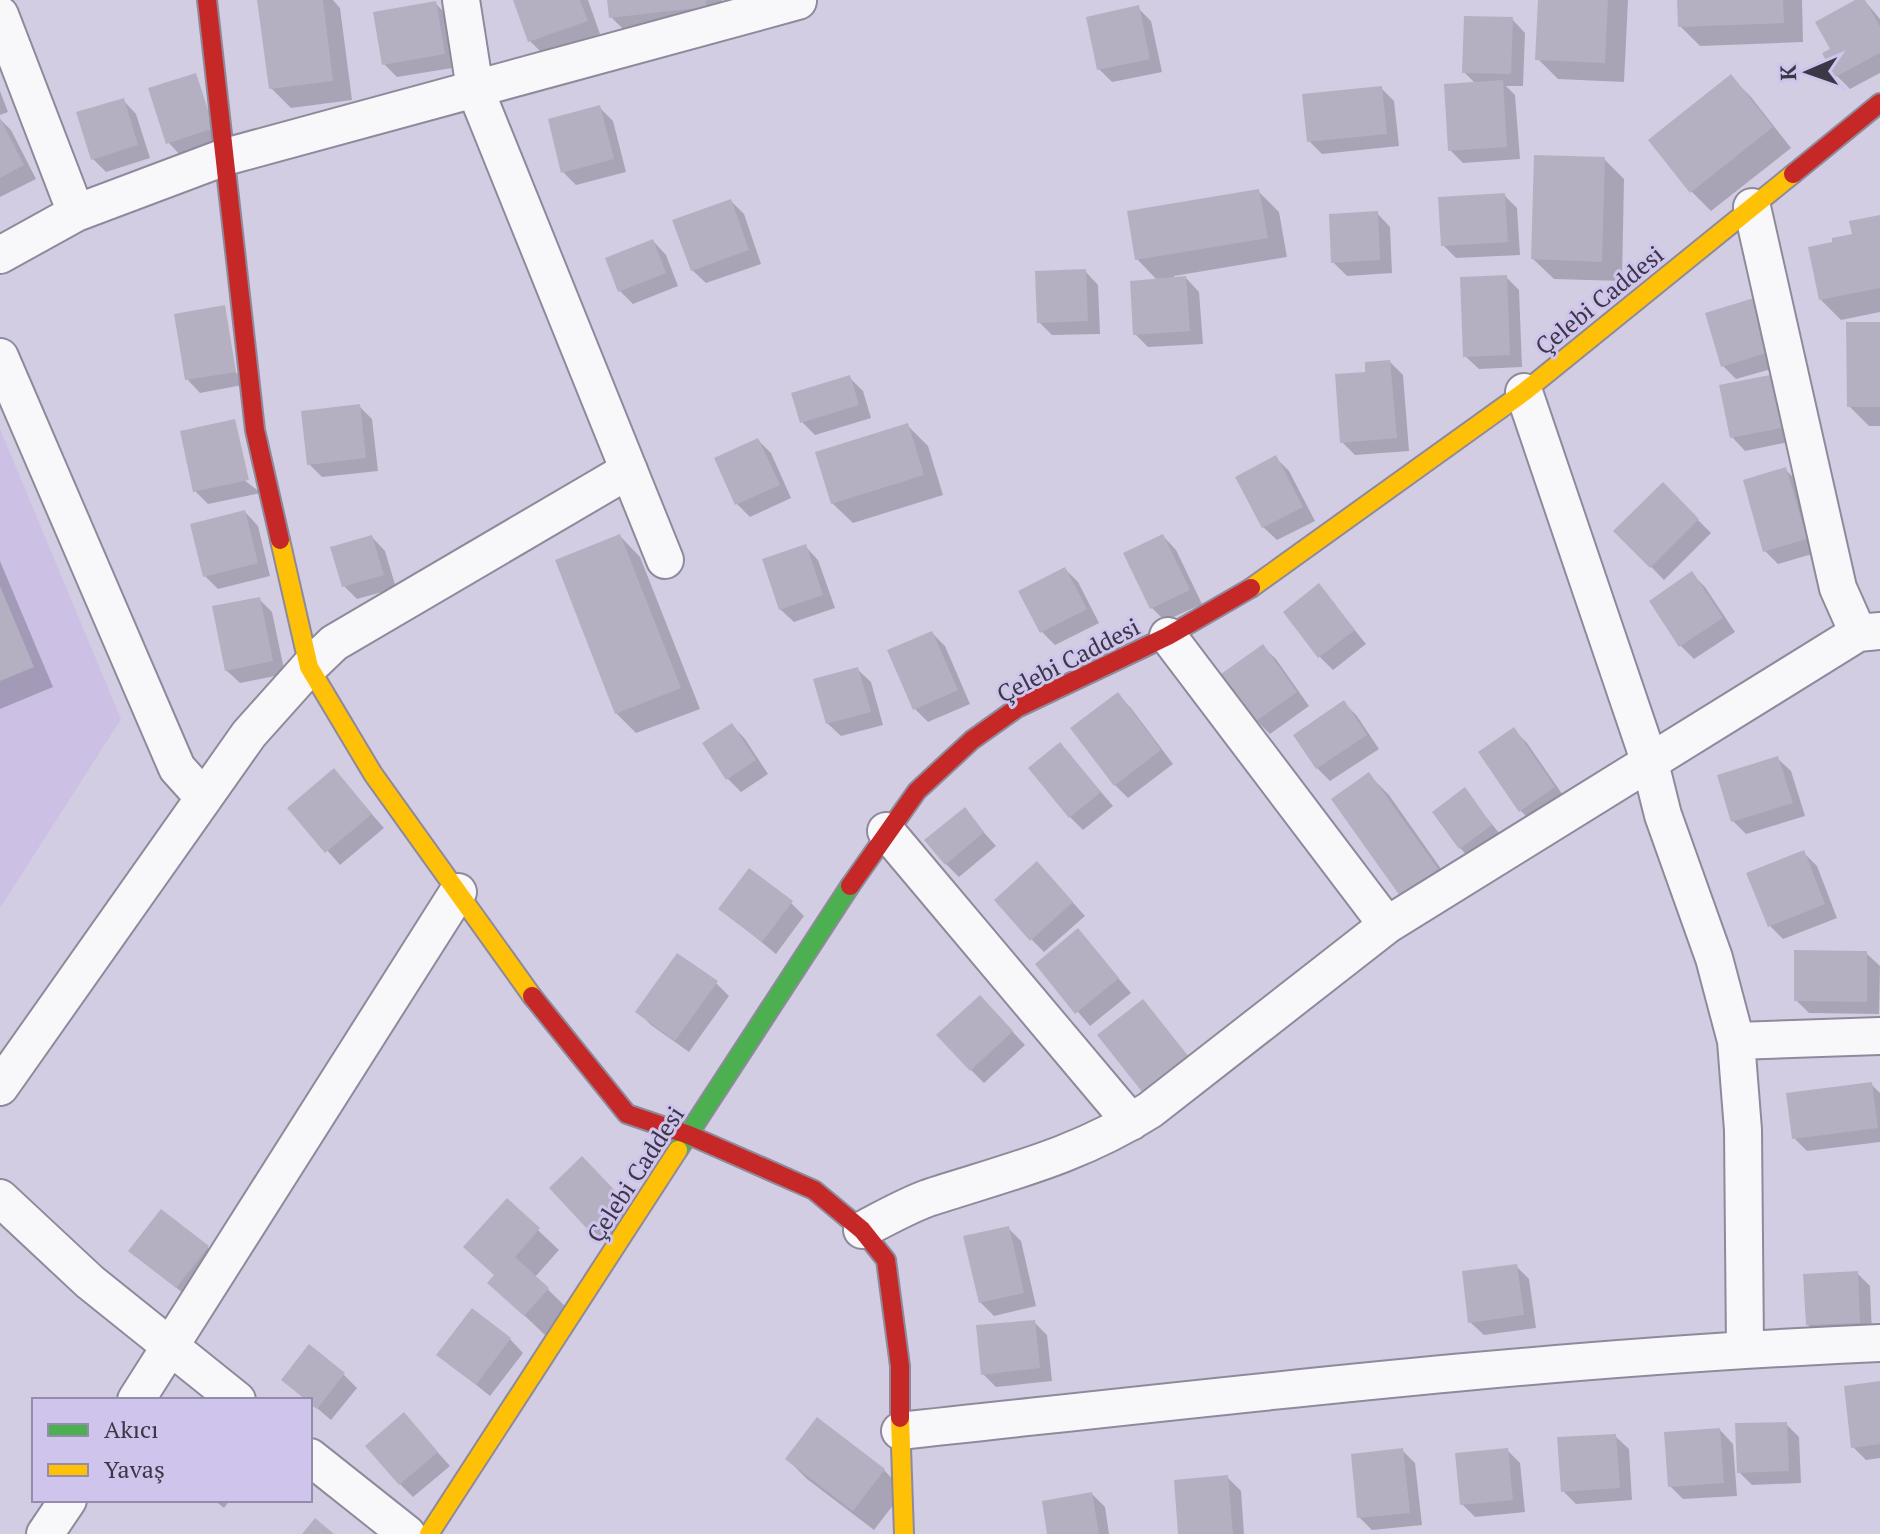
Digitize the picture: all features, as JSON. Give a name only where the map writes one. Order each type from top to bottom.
[{"type":"street","points":[[207,0],[255,430],[309,667],[373,774],[553,1025],[627,1114],[689,1135],[814,1190],[862,1230],[886,1260],[900,1366],[904,1534]]},
{"type":"street","points":[[461,0],[475,89],[665,560]]},
{"type":"street","points":[[0,255],[76,213],[225,157],[798,1]]},
{"type":"street","points":[[0,15],[76,213]]},
{"type":"street","name":"Çelebi Caddesi","points":[[429,1534],[886,831],[941,766],[1017,708],[1168,636],[1255,586],[1524,392],[1880,103]]},
{"type":"street","points":[[862,1230],[925,1199],[1086,1146],[1131,1122],[1387,925],[1869,632],[1838,588],[1752,207]]},
{"type":"street","points":[[0,357],[177,768],[204,798]]},
{"type":"street","points":[[1524,392],[1650,763],[1663,815],[1714,958],[1736,1041],[1743,1130],[1745,1349]]},
{"type":"street","points":[[0,1087],[249,734],[309,667],[334,643],[629,470]]},
{"type":"street","points":[[1168,636],[1387,925]]},
{"type":"street","points":[[886,831],[1131,1122]]},
{"type":"street","points":[[137,1398],[458,892]]},
{"type":"street","points":[[1736,1041],[1880,1036]]},
{"type":"street","points":[[0,1198],[90,1282],[234,1398]]},
{"type":"street","points":[[900,1431],[1399,1377],[1745,1349],[1880,1343]]},
{"type":"street","points":[[312,1459],[407,1534]]},
{"type":"street","points":[[45,1534],[67,1502]]},
{"type":"shaded area","points":[[0,429],[121,719],[0,908]]},
{"type":"building","points":[[257,0],[323,0],[333,81],[269,89]]},
{"type":"building","points":[[513,0],[580,0],[588,21],[528,42]]},
{"type":"building","points":[[607,0],[706,0],[706,7],[609,18]]},
{"type":"building","points":[[1538,0],[1608,0],[1605,63],[1535,60]]},
{"type":"building","points":[[1677,0],[1783,0],[1784,23],[1678,27]]},
{"type":"building","points":[[1855,0],[1865,0],[1880,27],[1880,53],[1835,77],[1822,53],[1830,49],[1815,22]]},
{"type":"building","points":[[436,1],[445,54],[382,65],[373,12]]},
{"type":"building","points":[[1139,5],[1150,59],[1097,70],[1086,17]]},
{"type":"building","points":[[1464,16],[1513,17],[1511,74],[1462,73]]},
{"type":"building","points":[[196,73],[214,128],[166,144],[148,88]]},
{"type":"building","points":[[1731,74],[1773,127],[1690,193],[1648,140]]},
{"type":"building","points":[[1503,80],[1507,147],[1448,151],[1444,84]]},
{"type":"building","points":[[1382,86],[1387,134],[1307,142],[1302,94]]},
{"type":"building","points":[[124,98],[138,145],[91,160],[76,112]]},
{"type":"building","points":[[600,105],[614,159],[561,173],[548,119]]},
{"type":"building","points":[[0,118],[24,165],[0,178]]},
{"type":"building","points":[[1534,155],[1605,157],[1602,262],[1531,259]]},
{"type":"building","points":[[1259,189],[1268,238],[1135,260],[1127,211]]},
{"type":"building","points":[[1505,193],[1508,242],[1441,246],[1438,197]]},
{"type":"building","points":[[731,199],[749,250],[691,271],[672,220]]},
{"type":"building","points":[[1378,211],[1380,260],[1331,263],[1329,214]]},
{"type":"building","points":[[1880,215],[1880,288],[1819,300],[1808,247],[1852,234],[1849,221]]},
{"type":"building","points":[[653,239],[666,273],[618,292],[605,258]]},
{"type":"building","points":[[1086,269],[1088,321],[1037,323],[1035,271]]},
{"type":"building","points":[[1507,275],[1510,355],[1463,357],[1460,277]]},
{"type":"building","points":[[1186,276],[1190,331],[1133,335],[1130,281]]},
{"type":"building","points":[[1757,297],[1773,351],[1721,367],[1705,313]]},
{"type":"building","points":[[225,305],[236,372],[185,380],[174,314]]},
{"type":"building","points":[[1846,322],[1880,322],[1880,407],[1847,407]]},
{"type":"building","points":[[1390,360],[1397,438],[1340,443],[1335,374],[1365,372],[1365,362]]},
{"type":"building","points":[[1775,374],[1786,427],[1730,438],[1719,385]]},
{"type":"building","points":[[850,375],[859,405],[800,423],[791,393]]},
{"type":"building","points":[[360,404],[366,458],[307,465],[301,411]]},
{"type":"building","points":[[235,419],[249,480],[193,492],[180,431]]},
{"type":"building","points":[[908,423],[924,475],[831,504],[815,452]]},
{"type":"building","points":[[758,438],[780,485],[735,505],[714,458]]},
{"type":"building","points":[[1276,455],[1303,507],[1262,528],[1235,477]]},
{"type":"building","points":[[1786,467],[1807,539],[1763,552],[1743,480]]},
{"type":"building","points":[[1663,482],[1699,519],[1650,568],[1613,531]]},
{"type":"building","points":[[245,510],[258,563],[203,577],[190,524]]},
{"type":"building","points":[[620,534],[681,688],[615,714],[555,560]]},
{"type":"building","points":[[1163,534],[1190,590],[1150,609],[1123,553]]},
{"type":"building","points":[[372,535],[384,575],[342,587],[330,547]]},
{"type":"building","points":[[806,544],[823,595],[779,610],[762,559]]},
{"type":"building","points":[[1065,567],[1087,609],[1040,633],[1018,591]]},
{"type":"building","points":[[1692,571],[1723,618],[1679,647],[1649,601]]},
{"type":"building","points":[[1319,583],[1355,630],[1318,658],[1283,612]]},
{"type":"building","points":[[0,586],[34,667],[0,681]]},
{"type":"building","points":[[260,597],[273,661],[225,671],[212,606]]},
{"type":"building","points":[[932,631],[958,690],[913,710],[887,650]]},
{"type":"building","points":[[1263,644],[1297,692],[1255,722],[1221,674]]},
{"type":"building","points":[[858,667],[871,712],[826,724],[813,679]]},
{"type":"building","points":[[1118,692],[1161,750],[1114,786],[1070,728]]},
{"type":"building","points":[[1344,700],[1367,735],[1316,769],[1293,735]]},
{"type":"building","points":[[732,723],[756,760],[726,780],[702,743]]},
{"type":"building","points":[[1514,727],[1555,787],[1519,812],[1478,752]]},
{"type":"building","points":[[1060,742],[1101,792],[1069,818],[1028,768]]},
{"type":"building","points":[[1778,756],[1793,803],[1731,822],[1717,775]]},
{"type":"building","points":[[334,768],[372,814],[325,853],[287,808]]},
{"type":"building","points":[[1369,772],[1438,869],[1400,896],[1331,799]]},
{"type":"building","points":[[1465,787],[1492,825],[1459,849],[1432,812]]},
{"type":"building","points":[[965,807],[984,832],[945,865],[924,840]]},
{"type":"building","points":[[1804,850],[1825,904],[1768,927],[1746,873]]},
{"type":"building","points":[[1037,861],[1073,902],[1030,941],[994,900]]},
{"type":"building","points":[[749,868],[793,901],[762,942],[718,909]]},
{"type":"building","points":[[1078,928],[1119,978],[1075,1014],[1035,964]]},
{"type":"building","points":[[1794,950],[1867,951],[1867,1002],[1794,1001]]},
{"type":"building","points":[[677,953],[718,981],[675,1041],[635,1012]]},
{"type":"building","points":[[980,995],[1013,1031],[970,1071],[936,1035]]},
{"type":"building","points":[[1143,999],[1189,1057],[1143,1093],[1097,1035]]},
{"type":"building","points":[[1872,1082],[1878,1128],[1792,1139],[1786,1093]]},
{"type":"building","points":[[582,1156],[625,1201],[591,1233],[549,1188]]},
{"type":"building","points":[[507,1198],[540,1228],[515,1257],[549,1288],[524,1316],[487,1283],[494,1275],[463,1247]]},
{"type":"building","points":[[161,1209],[209,1246],[176,1288],[128,1251]]},
{"type":"building","points":[[1009,1226],[1024,1293],[979,1303],[963,1236]]},
{"type":"building","points":[[1517,1264],[1524,1315],[1468,1323],[1462,1271]]},
{"type":"building","points":[[1858,1271],[1860,1323],[1806,1325],[1803,1274]]},
{"type":"building","points":[[472,1308],[511,1338],[476,1385],[436,1355]]},
{"type":"building","points":[[1035,1320],[1040,1368],[981,1375],[976,1325]]},
{"type":"building","points":[[309,1344],[345,1373],[317,1409],[312,1405],[312,1398],[304,1398],[281,1380]]},
{"type":"building","points":[[1880,1381],[1880,1444],[1851,1448],[1844,1386]]},
{"type":"building","points":[[404,1412],[438,1452],[399,1485],[365,1446]]},
{"type":"building","points":[[817,1417],[885,1469],[853,1511],[785,1459]]},
{"type":"building","points":[[1787,1422],[1789,1471],[1737,1473],[1735,1423]]},
{"type":"building","points":[[1720,1428],[1724,1483],[1668,1487],[1664,1432]]},
{"type":"building","points":[[1616,1434],[1620,1488],[1561,1492],[1557,1437]]},
{"type":"building","points":[[1403,1448],[1410,1513],[1357,1518],[1351,1454]]},
{"type":"building","points":[[1508,1448],[1513,1500],[1460,1505],[1455,1453]]},
{"type":"building","points":[[1228,1475],[1233,1534],[1178,1534],[1174,1480]]},
{"type":"building","points":[[1092,1492],[1099,1534],[1047,1534],[1042,1501]]},
{"type":"building","points":[[315,1518],[334,1534],[302,1534]]},
{"type":"traffic: fast","points":[[678,1150],[850,886]]},
{"type":"traffic: slow","points":[[1251,588],[1524,392],[1793,174]]},
{"type":"traffic: slow","points":[[280,540],[309,667],[373,774],[532,996]]},
{"type":"traffic: slow","points":[[429,1534],[678,1150]]},
{"type":"traffic: slow","points":[[900,1418],[904,1534]]},
{"type":"traffic: jam","points":[[207,0],[255,430],[280,540]]},
{"type":"traffic: jam","points":[[1793,174],[1880,103]]},
{"type":"traffic: jam","points":[[850,886],[917,791],[972,740],[1017,708],[1168,636],[1251,588]]},
{"type":"traffic: jam","points":[[532,996],[627,1114],[689,1135],[814,1190],[862,1230],[886,1260],[900,1366],[900,1418]]}]
